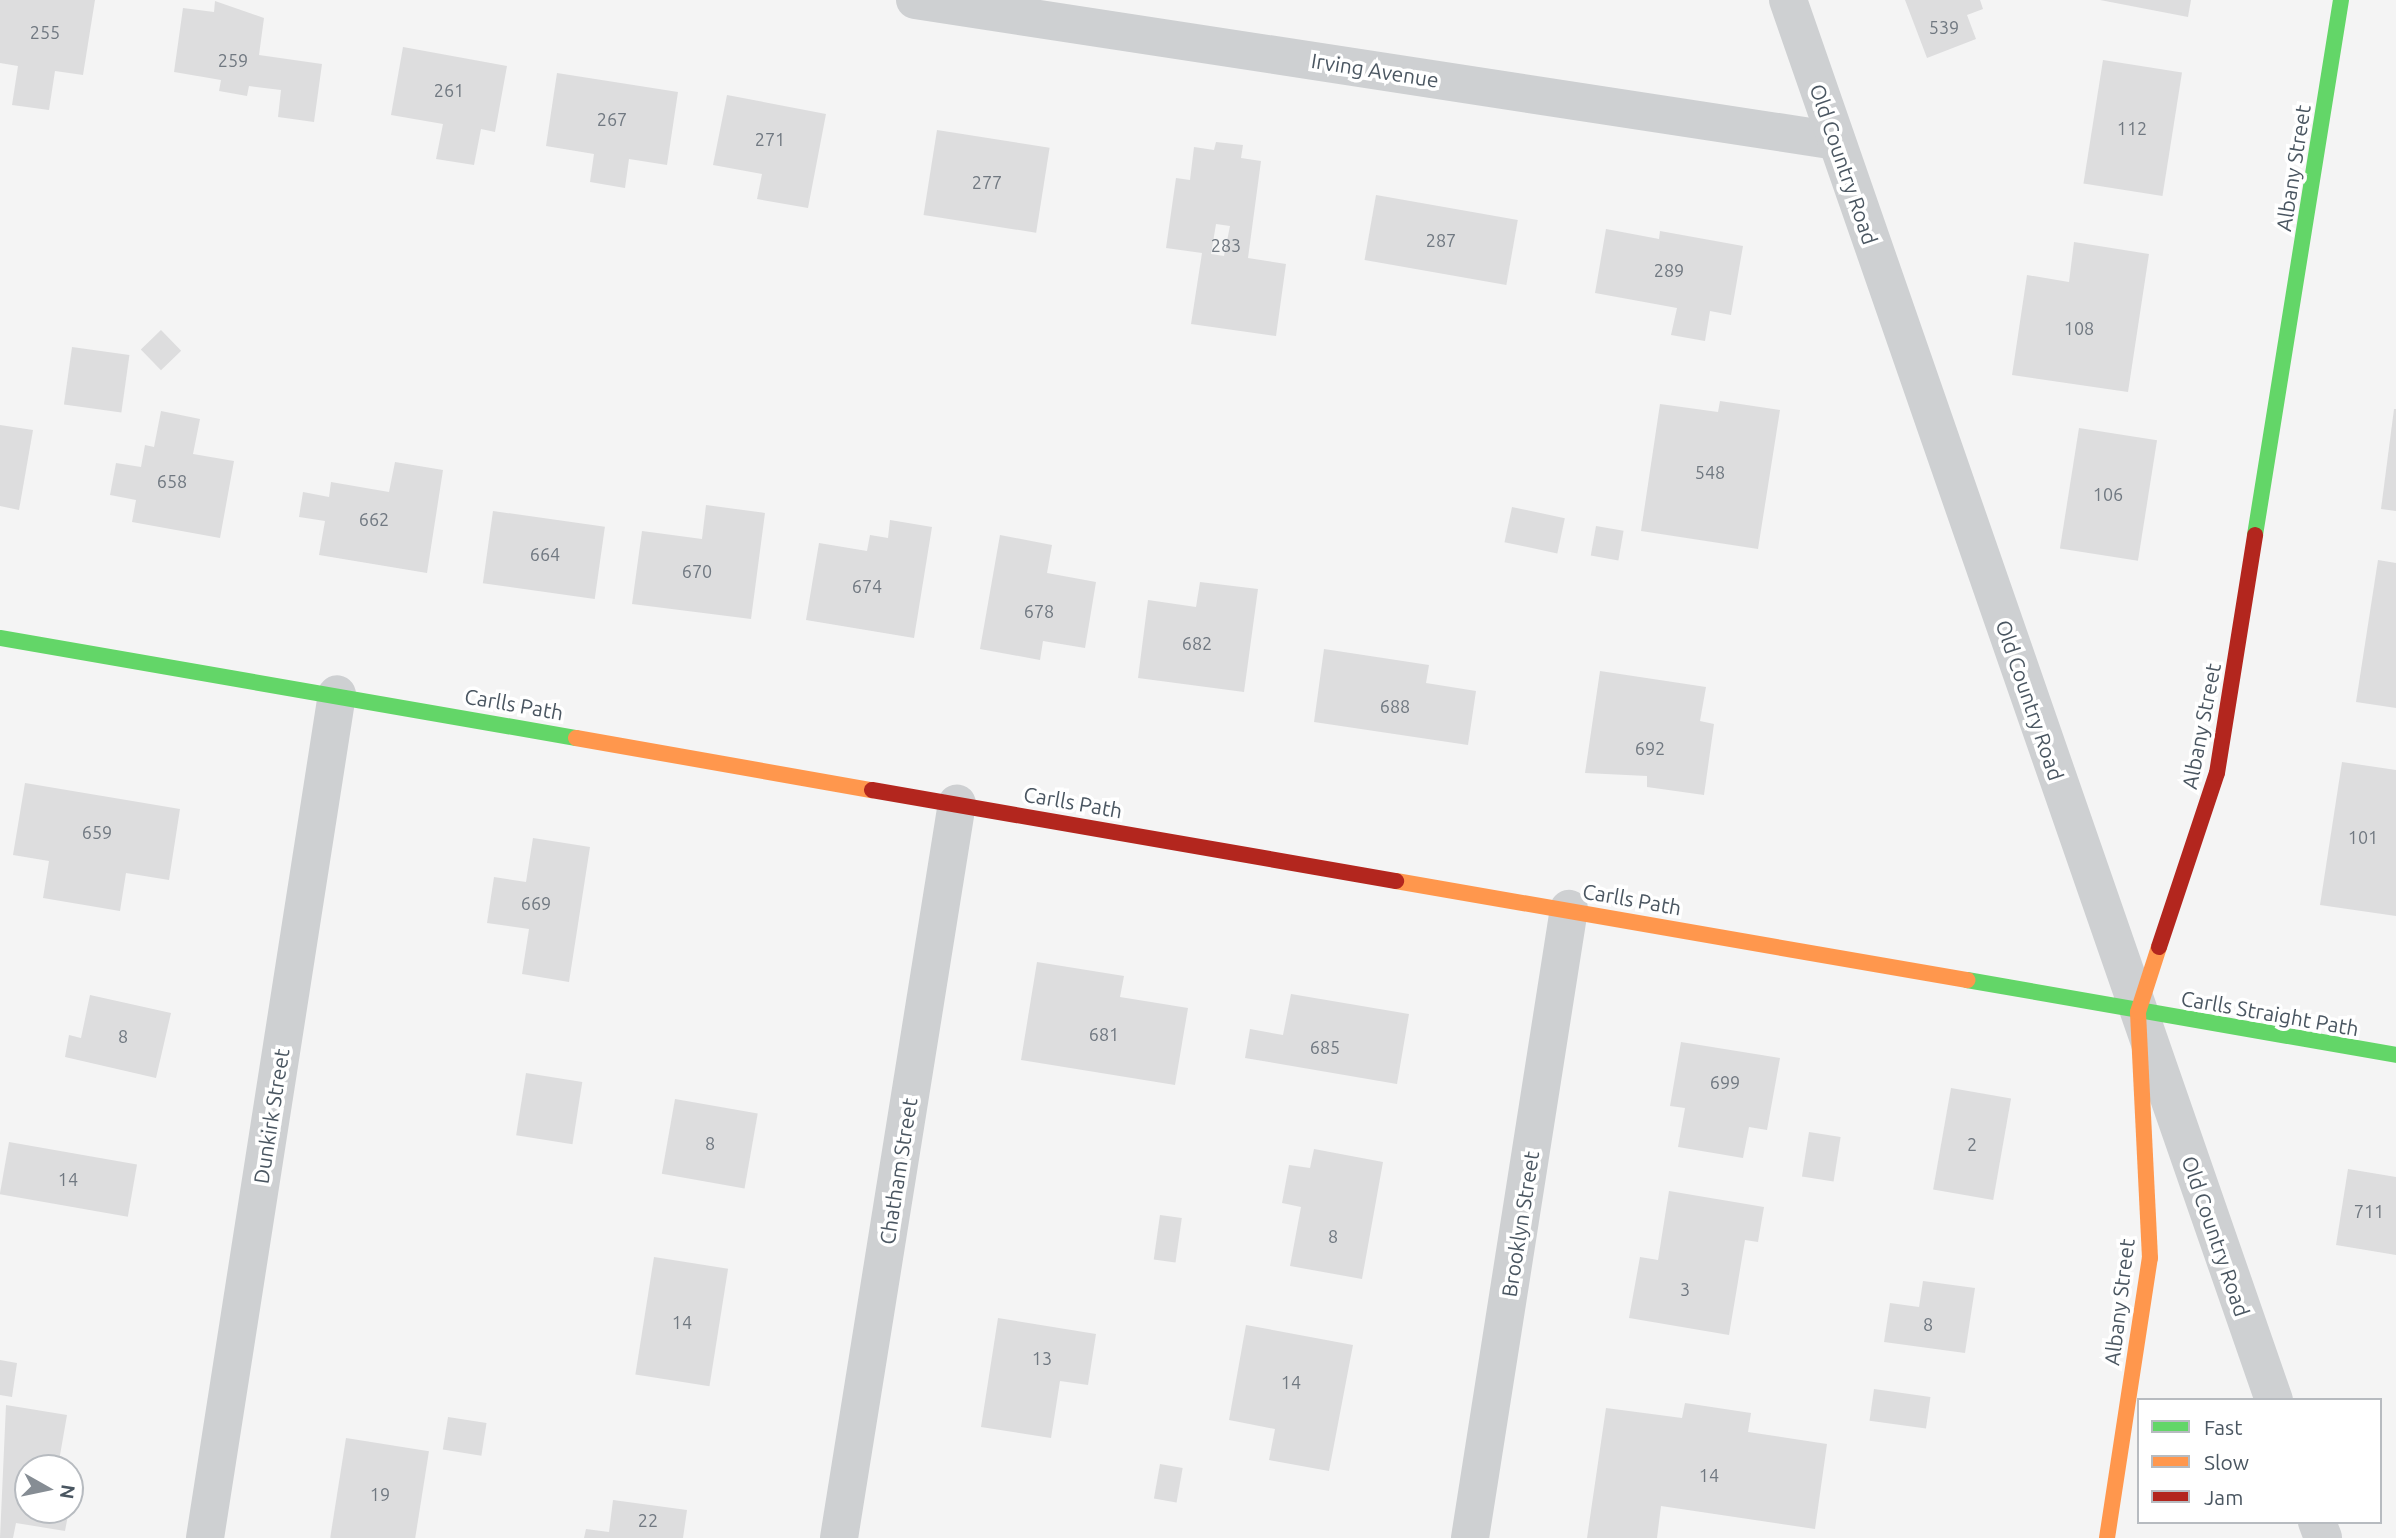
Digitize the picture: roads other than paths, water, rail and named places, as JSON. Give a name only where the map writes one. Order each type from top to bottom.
[{"type":"street","name":"Irving Avenue","points":[[915,0],[1836,141]]},
{"type":"street","name":"Old Country Road","points":[[1788,0],[2273,1398]]},
{"type":"street","name":"Albany Street","points":[[2108,1538],[2150,1258],[2138,1012],[2217,773],[2341,0]]},
{"type":"street","name":"Carlls Path","points":[[0,638],[337,694],[1569,909],[2138,1012]]},
{"type":"street","name":"Dunkirk Street","points":[[205,1538],[337,694]]},
{"type":"street","name":"Chatham Street","points":[[839,1538],[957,803]]},
{"type":"street","name":"Brooklyn Street","points":[[1470,1538],[1569,909]]},
{"type":"street","name":"Carlls Straight Path","points":[[2138,1012],[2396,1055]]}]
